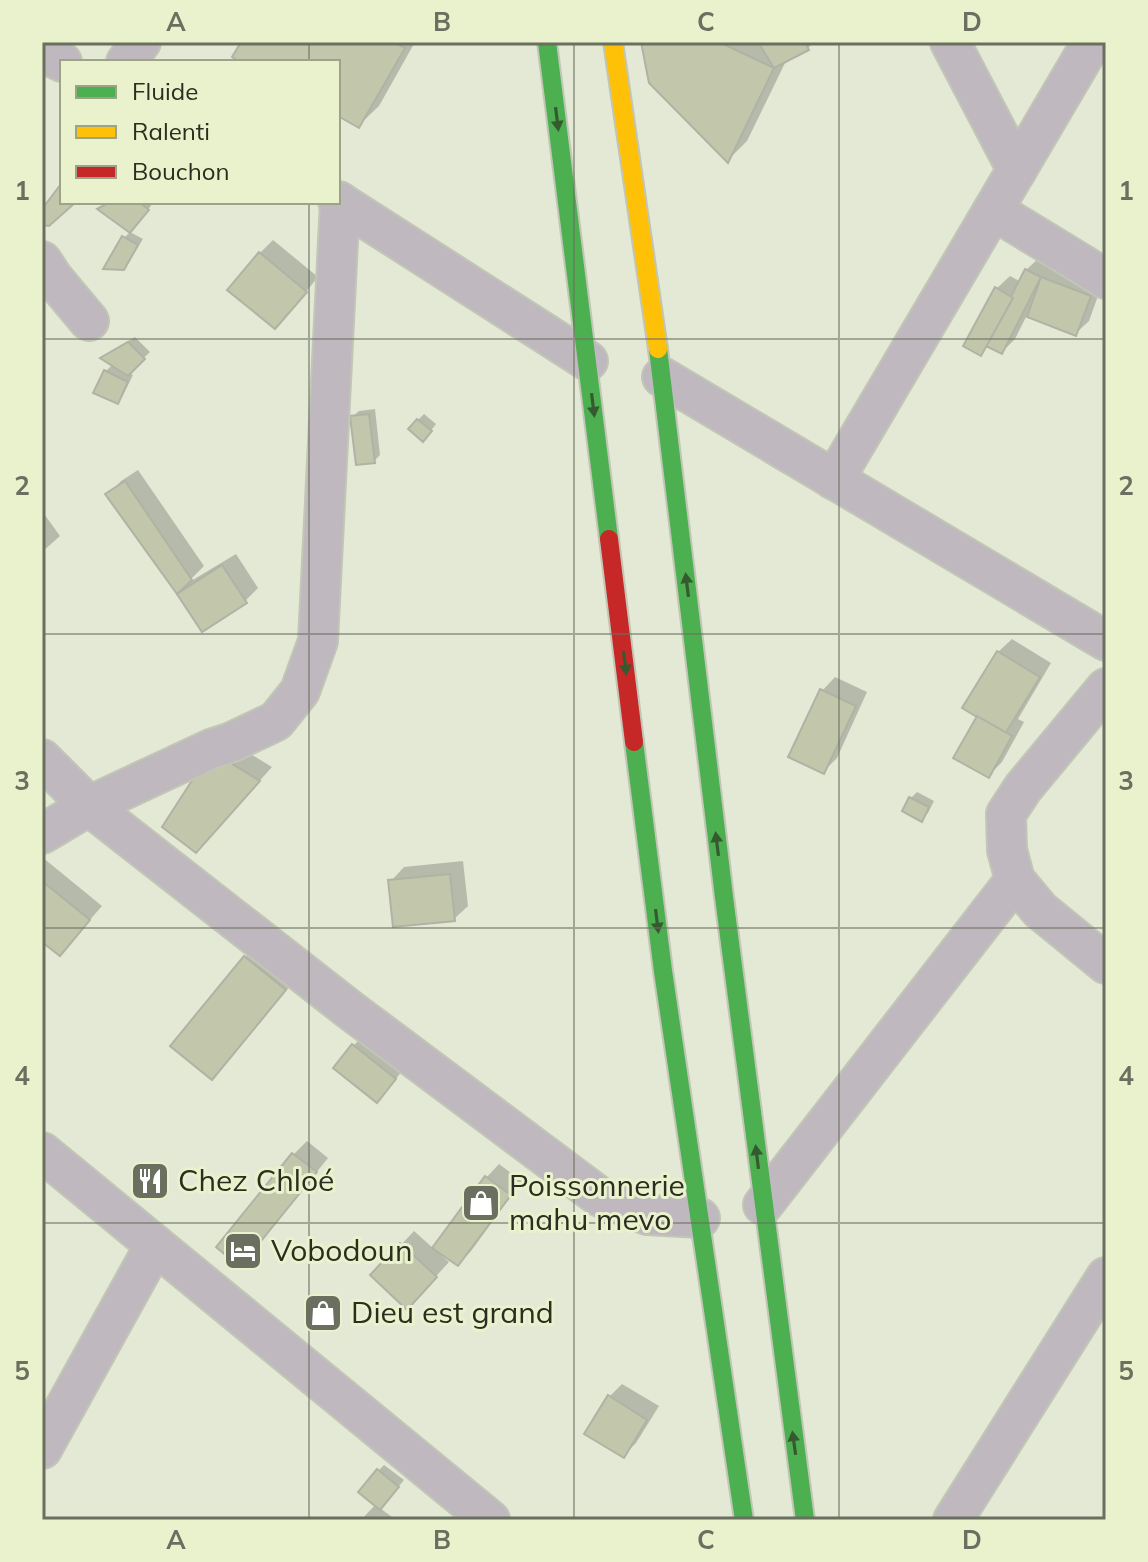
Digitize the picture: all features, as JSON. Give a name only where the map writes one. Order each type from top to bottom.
[{"type":"main road","points":[[547,42],[663,971],[744,1520]]},
{"type":"main road","points":[[613,42],[662,377],[724,897],[805,1520]]},
{"type":"street","points":[[128,60],[141,42]]},
{"type":"street","points":[[950,42],[1017,170]]},
{"type":"street","points":[[834,480],[1092,42]]},
{"type":"street","points":[[42,52],[60,61]]},
{"type":"street","points":[[340,202],[588,361]]},
{"type":"street","points":[[42,834],[89,806],[276,721],[300,691],[318,641],[339,204]]},
{"type":"street","points":[[993,210],[1106,279]]},
{"type":"street","points":[[42,261],[89,321]]},
{"type":"street","points":[[662,377],[1106,641]]},
{"type":"street","points":[[1106,688],[1023,788],[1006,814],[1007,850],[1015,880],[1040,910],[1106,964]]},
{"type":"street","points":[[42,759],[89,806],[350,1010],[600,1197],[647,1215],[700,1218]]},
{"type":"street","points":[[763,1205],[1015,880]]},
{"type":"street","points":[[42,1152],[490,1520]]},
{"type":"street","points":[[42,1449],[155,1245]]},
{"type":"street","points":[[953,1520],[1106,1277]]},
{"type":"building","points":[[241,42],[394,42],[405,48],[359,128],[340,117],[340,60],[237,60],[232,57]]},
{"type":"building","points":[[641,42],[719,42],[774,68],[728,163],[649,83]]},
{"type":"building","points":[[758,42],[805,42],[809,50],[774,68]]},
{"type":"building","points":[[60,185],[60,204],[74,204],[49,226],[42,225],[42,209]]},
{"type":"building","points":[[106,204],[142,204],[149,210],[130,233],[97,209]]},
{"type":"building","points":[[122,236],[138,245],[124,270],[103,269]]},
{"type":"building","points":[[259,252],[307,292],[275,329],[227,290]]},
{"type":"building","points":[[1025,269],[1041,277],[1002,354],[986,346]]},
{"type":"building","points":[[1041,277],[1091,296],[1076,336],[1027,317]]},
{"type":"building","points":[[995,287],[1013,298],[981,356],[963,346]]},
{"type":"building","points":[[128,342],[145,359],[128,376],[100,358]]},
{"type":"building","points":[[104,370],[128,382],[118,404],[93,393]]},
{"type":"building","points":[[369,414],[375,463],[356,465],[350,416]]},
{"type":"building","points":[[417,419],[432,431],[423,442],[408,429]]},
{"type":"building","points":[[125,481],[192,580],[177,594],[105,494]]},
{"type":"building","points":[[222,565],[247,603],[202,632],[177,594]]},
{"type":"building","points":[[997,651],[1040,677],[1005,734],[962,708]]},
{"type":"building","points":[[820,689],[856,706],[824,774],[788,757]]},
{"type":"building","points":[[977,716],[1012,736],[989,778],[953,758]]},
{"type":"building","points":[[211,751],[260,781],[196,853],[162,827]]},
{"type":"building","points":[[909,797],[929,807],[922,822],[902,811]]},
{"type":"building","points":[[450,874],[455,921],[393,927],[388,880]]},
{"type":"building","points":[[42,881],[90,920],[60,956],[42,942]]},
{"type":"building","points":[[244,956],[286,990],[212,1080],[170,1046]]},
{"type":"building","points":[[352,1044],[396,1079],[377,1103],[333,1068]]},
{"type":"building","points":[[292,1153],[317,1172],[240,1267],[216,1247]]},
{"type":"building","points":[[485,1176],[511,1195],[458,1266],[432,1248]]},
{"type":"building","points":[[400,1243],[437,1277],[407,1310],[370,1275]]},
{"type":"building","points":[[608,1395],[647,1420],[624,1458],[584,1434]]},
{"type":"building","points":[[377,1469],[399,1487],[380,1510],[358,1492]]},
{"type":"traffic: fast","points":[[547,42],[609,539]]},
{"type":"traffic: fast","points":[[658,349],[724,897],[805,1520]]},
{"type":"traffic: fast","points":[[634,742],[663,971],[744,1520]]},
{"type":"traffic: slow","points":[[613,42],[658,349]]},
{"type":"traffic: jam","points":[[609,539],[634,742]]},
{"type":"place","name":"Chez Chloé","points":[[150,1181]]},
{"type":"place","name":"Poissonnerie mahu mevo","points":[[481,1203]]},
{"type":"place","name":"Vobodoun","points":[[243,1251]]},
{"type":"place","name":"Dieu est grand","points":[[323,1313]]}]
